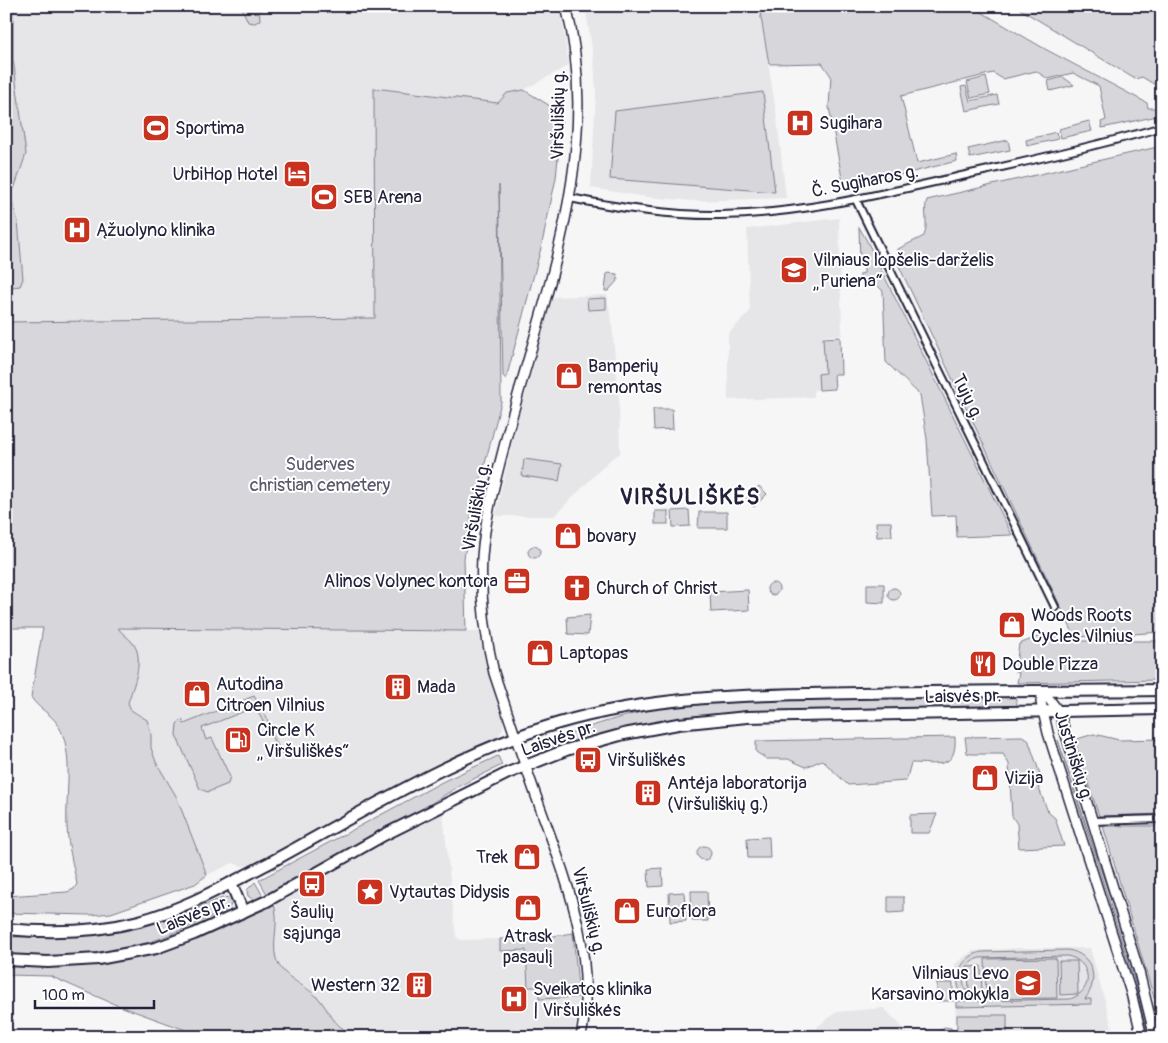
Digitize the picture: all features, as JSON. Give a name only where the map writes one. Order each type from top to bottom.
[{"type":"main road","name":"Viršuliškių g.","points":[[566,6],[572,34],[577,97],[570,198],[500,462],[487,519],[482,556],[482,587],[489,651],[516,738],[577,915],[584,946],[586,1001],[581,1037]]},
{"type":"main road","name":"Laisvės pr.","points":[[6,929],[74,930],[138,922],[231,883],[436,774],[516,738],[559,723],[618,707],[672,699],[764,694],[1162,690]]},
{"type":"main road","name":"Justiniškių g.","points":[[1043,691],[1059,712],[1139,972],[1155,1037]]},
{"type":"main road","name":"Justiniškių g.","points":[[1043,691],[1041,702],[1043,712],[1131,993],[1142,1037]]},
{"type":"main road","name":"Laisvės pr.","points":[[6,960],[80,960],[126,955],[194,934],[243,912],[384,835],[525,765],[566,750],[624,734],[678,724],[738,718],[1162,709]]},
{"type":"main road","points":[[231,883],[243,912]]},
{"type":"street","name":"Č. Sugiharos g.","points":[[570,198],[654,212],[718,215],[778,212],[856,200],[1024,162],[1162,127]]},
{"type":"street","name":"Tujų g.","points":[[856,200],[1055,607]]},
{"type":"street","points":[[1092,820],[1162,819]]},
{"type":"shaded area","points":[[13,6],[241,6],[248,22],[260,20],[259,6],[560,6],[569,65],[524,90],[507,93],[498,103],[374,88],[375,318],[6,322],[6,297],[13,287],[16,288],[12,195],[15,183]]},
{"type":"shaded area","points":[[585,6],[759,6],[777,118],[786,198],[693,201],[647,197],[591,188],[596,92],[594,61]]},
{"type":"shaded area","name":"Vilniaus lopšelis-darželis „Puriena“","points":[[839,218],[842,335],[823,336],[825,373],[818,374],[819,390],[814,390],[814,397],[728,400],[728,334],[750,311],[747,229]]},
{"type":"shaded area","points":[[607,295],[612,325],[619,401],[620,454],[612,458],[554,516],[495,516],[516,426],[552,297]]},
{"type":"shaded area","points":[[117,628],[479,631],[486,665],[503,720],[503,729],[498,737],[423,771],[250,865],[242,866],[233,863],[207,875],[176,796],[156,762],[151,748],[151,733],[140,714],[131,710],[128,703],[138,668],[132,642]]},
{"type":"shaded area","points":[[443,813],[456,937],[461,940],[500,939],[501,951],[527,950],[528,987],[539,987],[539,999],[579,997],[574,1037],[363,1037],[345,1031],[325,1011],[318,997],[303,984],[284,974],[276,960],[274,944],[277,917],[273,902]]},
{"type":"shaded area","name":"Vilniaus Levo Karsavino mokykla","points":[[1020,948],[1090,948],[1115,1037],[956,1037],[955,964],[972,951]]},
{"type":"shaded area","points":[[884,1008],[908,1033],[922,1033],[927,1037],[817,1037],[817,1027],[836,1012]]},
{"type":"green space","points":[[6,6],[13,6],[13,59],[26,154],[12,195],[18,221],[23,279],[20,286],[13,287],[7,275],[6,263]]},
{"type":"green space","points":[[241,6],[259,6],[260,20],[255,23],[248,22]]},
{"type":"green space","points":[[759,6],[971,6],[1045,49],[1147,103],[1148,108],[1157,108],[1162,115],[1102,128],[1101,122],[1106,120],[1099,86],[1073,73],[1048,79],[1036,71],[1003,79],[993,73],[901,96],[917,163],[956,154],[957,161],[844,189],[829,107],[831,76],[822,63],[769,64]]},
{"type":"green space","points":[[1015,6],[1162,6],[1162,89],[1142,77],[1135,79]]},
{"type":"green space","points":[[986,77],[990,94],[971,98],[967,82]]},
{"type":"green space","points":[[1063,77],[1074,85],[1050,91],[1048,81]]},
{"type":"green space","points":[[966,86],[970,101],[997,95],[999,104],[966,111],[961,87]]},
{"type":"green space","name":"Suderves christian cemetery","points":[[374,88],[498,103],[507,93],[524,90],[560,112],[562,117],[556,178],[541,248],[506,379],[503,376],[499,185],[501,402],[471,517],[464,558],[466,631],[118,628],[132,642],[138,656],[137,672],[128,703],[131,710],[147,720],[151,733],[151,748],[156,762],[176,796],[207,875],[195,884],[111,913],[91,915],[6,913],[6,896],[67,892],[74,889],[77,884],[68,834],[68,761],[66,748],[58,725],[31,697],[43,628],[6,628],[6,322],[375,318]]},
{"type":"green space","points":[[763,92],[775,192],[610,179],[615,111]]},
{"type":"green space","points":[[1089,121],[1092,131],[1061,138],[1059,129]]},
{"type":"green space","points":[[1056,132],[1058,139],[1027,146],[1026,140]]},
{"type":"green space","points":[[1008,140],[1010,150],[970,158],[968,149]]},
{"type":"green space","points":[[1162,146],[1162,632],[1088,637],[1074,635],[897,262],[898,249],[924,236],[927,200]]},
{"type":"green space","points":[[859,227],[1012,535],[957,537],[956,515],[932,516],[927,439],[920,395],[886,362],[883,291],[870,278],[860,279],[860,274],[864,273],[864,263],[860,263]]},
{"type":"green space","points":[[607,273],[617,274],[618,280],[608,291],[605,291]]},
{"type":"green space","points":[[606,298],[606,309],[588,310],[587,299]]},
{"type":"green space","points":[[840,337],[841,374],[834,374],[835,389],[819,390],[818,374],[825,373],[823,338]]},
{"type":"green space","points":[[653,409],[672,409],[673,429],[654,430]]},
{"type":"green space","points":[[524,459],[562,464],[559,481],[522,476]]},
{"type":"green space","points":[[759,486],[767,494],[754,507],[746,499]]},
{"type":"green space","points":[[689,510],[690,526],[673,527],[672,511]]},
{"type":"green space","points":[[655,511],[668,511],[668,524],[655,524]]},
{"type":"green space","points":[[699,512],[727,512],[727,528],[698,528]]},
{"type":"green space","points":[[876,522],[891,522],[892,536],[877,537]]},
{"type":"green space","points":[[536,546],[539,547],[539,557],[532,558],[529,557],[528,550],[529,547]]},
{"type":"green space","points":[[775,583],[778,584],[778,594],[771,595],[768,594],[767,587],[768,584]]},
{"type":"green space","points":[[867,584],[884,584],[884,603],[867,602]]},
{"type":"green space","points":[[896,588],[899,589],[899,599],[892,600],[889,599],[888,592],[889,589]]},
{"type":"green space","points":[[748,590],[749,610],[711,612],[710,592]]},
{"type":"green space","points":[[590,615],[588,635],[568,634],[567,617]]},
{"type":"green space","points":[[1048,633],[1079,641],[1162,641],[1162,680],[1017,683],[1019,672],[1015,672],[1019,644]]},
{"type":"green space","points":[[254,696],[265,714],[282,756],[255,707],[202,728],[206,740],[212,738],[230,777],[228,784],[208,792],[200,789],[176,735],[177,724],[182,719],[184,724]]},
{"type":"green space","points":[[1015,697],[1018,707],[778,712],[660,723],[583,740],[544,752],[541,743],[631,715],[691,704],[780,698]]},
{"type":"green space","points":[[1094,734],[1119,740],[1162,739],[1162,814],[1099,816],[1076,746],[1077,739]]},
{"type":"green space","points":[[1022,736],[1028,739],[1040,774],[1035,778],[1048,812],[1055,818],[1064,846],[1019,848],[1017,824],[1012,816],[1009,764],[1003,754],[967,753],[965,737]]},
{"type":"green space","points":[[955,737],[955,748],[949,760],[936,764],[911,763],[906,781],[848,785],[822,760],[806,767],[788,759],[767,759],[756,752],[756,741]]},
{"type":"green space","points":[[1058,740],[1126,945],[1150,1037],[1148,1037],[1134,980]]},
{"type":"green space","points":[[498,756],[502,765],[459,786],[411,816],[267,894],[259,880],[444,781]]},
{"type":"green space","points":[[937,814],[929,833],[910,833],[910,815]]},
{"type":"green space","points":[[1103,826],[1162,826],[1162,938],[1159,940],[1162,954],[1162,997],[1154,998]]},
{"type":"green space","points":[[769,837],[770,858],[748,858],[747,838]]},
{"type":"green space","points":[[704,846],[709,848],[711,853],[709,858],[704,860],[699,858],[697,853],[699,848]]},
{"type":"green space","points":[[662,868],[663,886],[649,887],[648,869]]},
{"type":"green space","points":[[255,882],[263,896],[254,900],[248,896],[247,890]]},
{"type":"green space","points":[[691,891],[707,891],[708,921],[692,921]]},
{"type":"green space","points":[[684,892],[686,921],[670,922],[669,893]]},
{"type":"green space","points":[[225,897],[231,899],[232,902],[229,909],[135,947],[79,956],[6,954],[6,937],[64,935],[122,929],[168,919]]},
{"type":"green space","points":[[888,897],[904,897],[904,912],[888,913]]},
{"type":"green space","points":[[273,902],[276,916],[276,959],[283,971],[319,999],[340,1027],[363,1037],[205,1037],[114,1004],[50,976],[6,975],[6,965],[82,965],[138,958],[157,953]]},
{"type":"green space","points":[[573,933],[579,997],[539,999],[539,987],[528,987],[526,950],[500,951],[500,939],[534,939]]},
{"type":"green space","points":[[1068,950],[1077,952],[1088,962],[1092,969],[1092,984],[1090,992],[1085,999],[1091,999],[1091,1004],[956,1007],[956,1001],[966,1001],[958,987],[959,972],[962,965],[973,955],[981,952]],"holes":[[[1067,956],[1075,959],[1086,970],[1087,983],[1084,990],[1070,999],[978,1001],[972,997],[964,985],[964,972],[972,962],[979,958]]]},
{"type":"green space","points":[[1056,958],[1057,998],[986,999],[985,959]]},
{"type":"green space","points":[[1059,961],[1077,961],[1078,994],[1060,995]]},
{"type":"green space","points":[[981,966],[982,993],[969,993],[968,967]]},
{"type":"green space","points":[[937,983],[953,983],[953,1001],[937,1001]]},
{"type":"green space","points":[[957,1015],[1007,1015],[1007,1036],[957,1036]]},
{"type":"green space","points":[[944,1027],[951,1028],[955,1037],[938,1037],[938,1032]]},
{"type":"place","name":"Sugihara","points":[[800,123]]},
{"type":"place","name":"Sportima","points":[[156,128]]},
{"type":"place","name":"UrbiHop Hotel","points":[[297,174]]},
{"type":"place","name":"SEB Arena","points":[[324,197]]},
{"type":"place","name":"Ąžuolyno klinika","points":[[77,230]]},
{"type":"place","name":"Vilniaus lopšelis-darželis „Puriena“","points":[[794,270]]},
{"type":"place","name":"Bamperių remontas","points":[[569,376]]},
{"type":"place","name":"bovary","points":[[568,536]]},
{"type":"place","name":"Alinos Volynec kontora","points":[[517,581]]},
{"type":"place","name":"Church of Christ","points":[[577,588]]},
{"type":"place","name":"Woods Roots Cycles Vilnius","points":[[1012,625]]},
{"type":"place","name":"Laptopas","points":[[540,653]]},
{"type":"place","name":"Double Pizza","points":[[983,664]]},
{"type":"place","name":"Mada","points":[[398,687]]},
{"type":"place","name":"Autodina Citroen Vilnius","points":[[197,694]]},
{"type":"place","name":"Circle K „Viršuliškės“","points":[[238,740]]},
{"type":"place","name":"Viršuliškės","points":[[588,760]]},
{"type":"place","name":"Vizija","points":[[985,778]]},
{"type":"place","name":"Antėja laboratorija (Viršuliškių g.)","points":[[648,793]]},
{"type":"place","name":"Trek","points":[[527,857]]},
{"type":"place","name":"Šaulių sąjunga","points":[[312,884]]},
{"type":"place","name":"Vytautas Didysis","points":[[370,892]]},
{"type":"place","name":"Atrask pasaulį","points":[[528,908]]},
{"type":"place","name":"Euroflora","points":[[627,911]]},
{"type":"place","name":"Vilniaus Levo Karsavino mokykla","points":[[1028,983]]},
{"type":"place","name":"Western 32","points":[[419,985]]},
{"type":"place","name":"Sveikatos klinika | Viršuliškės","points":[[514,999]]},
{"type":"district","name":"VIRŠULIŠKĖS","points":[[690,496]]}]
